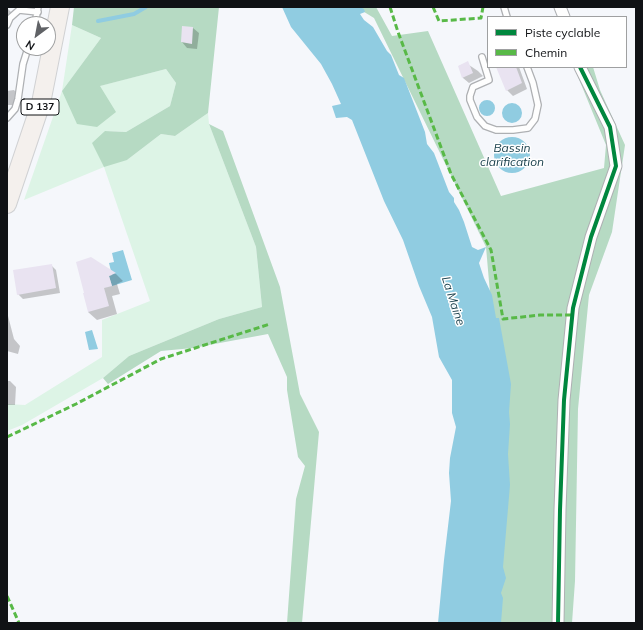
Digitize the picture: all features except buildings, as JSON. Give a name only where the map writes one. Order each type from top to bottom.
[{"type":"main road","name":"D 137","points":[[7,204],[41,103],[60,7]]},
{"type":"street","points":[[558,623],[564,400],[573,308],[591,237],[616,166],[610,127],[580,68]]},
{"type":"lane","points":[[7,25],[10,18],[19,10],[38,9]]},
{"type":"lane","points":[[7,118],[15,109],[26,56]]},
{"type":"lane","points":[[482,57],[489,80],[473,87],[470,100],[477,117],[485,126],[496,130],[528,128],[535,119],[538,105],[533,83],[526,68]]},
{"type":"green space","points":[[74,7],[219,7],[208,113],[175,136],[161,134],[127,160],[104,167],[92,143],[105,131],[126,132],[170,106],[176,83],[166,69],[100,86],[116,112],[97,127],[77,124],[62,91],[101,38],[72,25]]},
{"type":"green space","points":[[356,7],[376,7],[392,36],[428,31],[501,196],[604,168],[606,145],[574,68],[593,68],[600,90],[625,145],[612,232],[589,295],[578,409],[575,581],[572,623],[491,623],[500,408],[486,247],[374,18]]},
{"type":"green space","points":[[72,25],[101,38],[62,91]]},
{"type":"green space","points":[[166,69],[176,83],[170,106],[126,132],[105,131],[127,160],[161,134],[175,136],[208,113],[209,124],[256,247],[262,307],[219,319],[129,356],[103,378],[22,425],[7,431],[7,404],[25,405],[102,357],[102,320],[150,301],[104,167],[24,200],[62,91],[99,86]]},
{"type":"green space","points":[[209,124],[223,131],[280,287],[300,394],[319,432],[302,623],[287,623],[296,499],[305,466],[298,457],[287,390],[287,377],[268,334],[193,348],[161,351],[108,384],[103,378],[129,356],[219,319],[262,307],[256,247]]},
{"type":"water","name":"La Maine","points":[[282,7],[362,7],[364,9],[365,12],[360,14],[364,20],[373,27],[387,51],[391,55],[399,75],[404,78],[425,132],[427,144],[434,153],[449,192],[454,198],[454,202],[464,222],[472,247],[478,250],[486,247],[479,263],[492,295],[496,318],[499,318],[511,384],[508,454],[510,485],[503,567],[506,578],[501,593],[503,598],[501,623],[438,623],[451,501],[449,473],[450,458],[456,427],[452,413],[452,380],[439,357],[432,317],[419,286],[403,240],[384,201],[352,120],[347,117],[336,118],[332,106],[341,104],[332,84],[321,64],[291,27]]},
{"type":"water","points":[[487,100],[494,105],[495,108],[490,115],[487,116],[480,111],[479,108],[484,101]]},
{"type":"water","points":[[508,103],[516,103],[522,109],[522,117],[516,123],[508,123],[502,117],[502,109]]},
{"type":"water","name":"Bassin clarification","points":[[516,137],[525,142],[529,148],[529,162],[525,168],[516,173],[508,173],[499,168],[495,162],[494,151],[499,142],[505,138]]},
{"type":"water","points":[[123,250],[132,280],[112,286],[109,276],[112,275],[109,263],[114,262],[112,253]]},
{"type":"water","points":[[92,330],[98,349],[89,350],[85,332]]},
{"type":"waterway","points":[[98,21],[134,14],[146,7]]},
{"type":"marked path","points":[[390,7],[451,174],[491,250],[503,319],[540,315],[572,315]]},
{"type":"marked path","points":[[433,7],[439,21],[481,18],[483,7]]},
{"type":"marked path","points":[[7,437],[76,404],[161,359],[270,324]]},
{"type":"marked path","points":[[7,596],[19,623]]},
{"type":"cycle path","points":[[558,623],[564,400],[573,308],[591,237],[616,166],[610,127],[580,68]]}]
